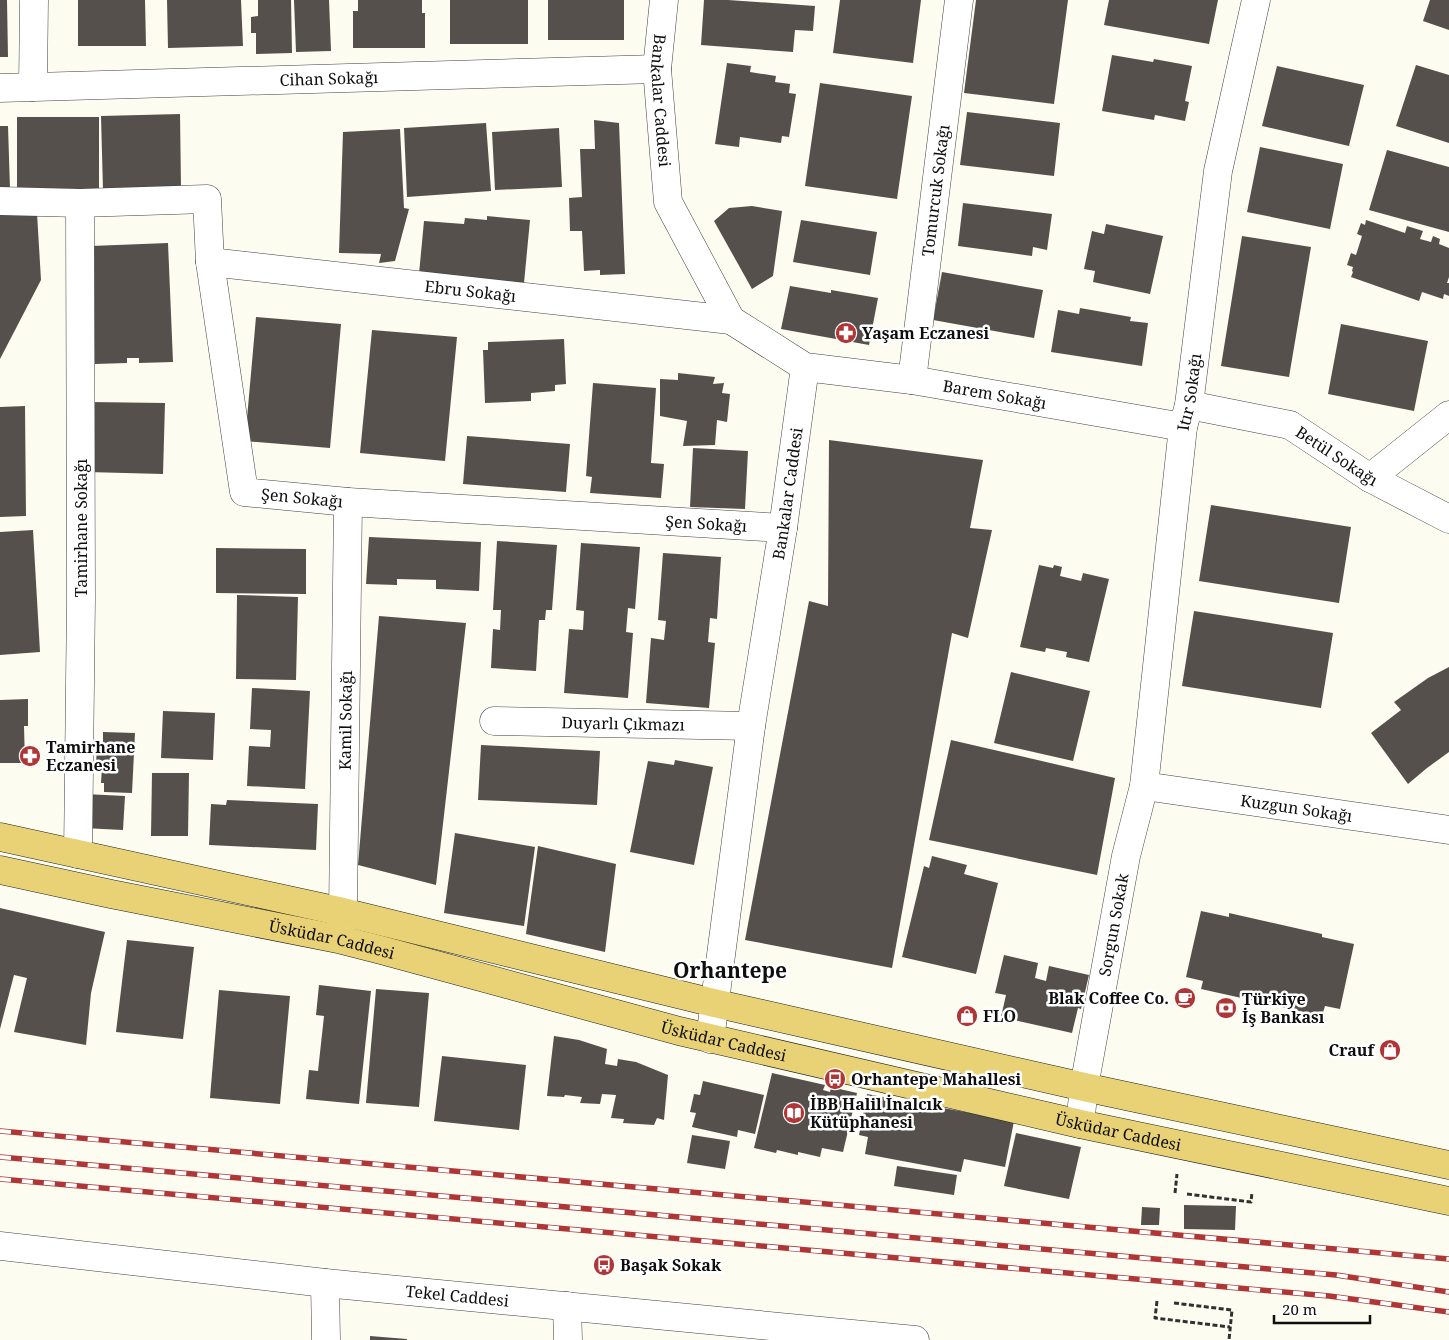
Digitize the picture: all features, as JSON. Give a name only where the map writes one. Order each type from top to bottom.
[{"type":"main road","name":"Üsküdar Caddesi","points":[[0,837],[342,912],[714,1003],[1084,1087],[1449,1165]]},
{"type":"main road","name":"Üsküdar Caddesi","points":[[0,870],[338,939],[678,1032],[1080,1124],[1449,1201]]},
{"type":"street","points":[[33,87],[34,0]]},
{"type":"street","name":"Bankalar Caddesi","points":[[664,0],[657,69],[668,202],[731,320]]},
{"type":"street","name":"Tomurcuk Sokağı","points":[[912,380],[959,0]]},
{"type":"street","name":"Itır Sokağı","points":[[1144,786],[1186,416],[1218,171],[1256,0]]},
{"type":"street","name":"Cihan Sokağı","points":[[0,88],[657,69]]},
{"type":"street","name":"Şen Sokağı","points":[[80,203],[208,199],[210,262],[244,492],[348,502],[782,528]]},
{"type":"street","points":[[0,201],[80,203]]},
{"type":"street","name":"Tamirhane Sokağı","points":[[78,854],[81,598],[80,203]]},
{"type":"street","name":"Ebru Sokağı","points":[[210,262],[731,320]]},
{"type":"street","points":[[731,320],[805,366]]},
{"type":"street","name":"Bankalar Caddesi","points":[[710,1039],[751,726],[805,366]]},
{"type":"street","name":"Barem Sokağı","points":[[805,366],[1186,416]]},
{"type":"street","points":[[1370,478],[1449,415]]},
{"type":"street","name":"Betül Sokağı","points":[[1186,416],[1290,425],[1370,478],[1449,519]]},
{"type":"street","name":"Kamil Sokağı","points":[[338,939],[342,912],[348,502]]},
{"type":"street","name":"Duyarlı Çıkmazı","points":[[494,720],[751,726]]},
{"type":"street","name":"Kuzgun Sokağı","points":[[1144,786],[1449,830]]},
{"type":"street","name":"Sorgun Sokak","points":[[1080,1124],[1084,1087],[1126,856],[1144,786]]},
{"type":"street","name":"Tekel Caddesi","points":[[0,1246],[325,1283],[905,1340]]},
{"type":"street","points":[[325,1283],[326,1340]]},
{"type":"street","points":[[567,1306],[568,1340]]},
{"type":"path","points":[[1187,1194],[1251,1202]]},
{"type":"path","points":[[1157,1301],[1155,1318],[1230,1327]]},
{"type":"path","points":[[1174,1303],[1232,1310],[1229,1340]]},
{"type":"building","points":[[0,0],[7,0],[8,57],[0,57]]},
{"type":"building","points":[[78,0],[145,0],[146,46],[78,46]]},
{"type":"building","points":[[167,0],[241,0],[243,46],[168,48]]},
{"type":"building","points":[[258,0],[291,0],[292,53],[256,54],[256,33],[251,33],[251,17],[258,16]]},
{"type":"building","points":[[294,0],[329,0],[331,51],[296,52]]},
{"type":"building","points":[[358,0],[422,0],[422,13],[425,13],[425,48],[353,48],[353,11],[358,11]]},
{"type":"building","points":[[450,0],[528,0],[528,44],[450,44]]},
{"type":"building","points":[[548,0],[624,0],[624,40],[548,40]]},
{"type":"building","points":[[704,0],[815,6],[813,31],[795,30],[793,52],[701,45]]},
{"type":"building","points":[[840,0],[921,0],[913,63],[833,53]]},
{"type":"building","points":[[976,0],[1068,0],[1054,104],[964,93]]},
{"type":"building","points":[[1109,0],[1218,0],[1209,44],[1104,25]]},
{"type":"building","points":[[1430,0],[1449,0],[1449,30],[1423,21]]},
{"type":"building","points":[[1112,55],[1153,62],[1154,59],[1192,66],[1185,101],[1189,102],[1185,121],[1155,115],[1154,120],[1102,111]]},
{"type":"building","points":[[727,63],[751,66],[750,72],[776,76],[775,82],[790,84],[789,93],[796,94],[789,137],[782,136],[781,143],[740,137],[739,147],[715,144]]},
{"type":"building","points":[[1416,65],[1449,75],[1449,143],[1396,126]]},
{"type":"building","points":[[1277,66],[1364,85],[1349,146],[1262,126]]},
{"type":"building","points":[[820,83],[912,96],[897,199],[805,186]]},
{"type":"building","points":[[967,112],[1060,123],[1054,176],[960,165]]},
{"type":"building","points":[[180,114],[181,188],[103,190],[101,116]]},
{"type":"building","points":[[17,117],[99,117],[99,189],[17,189]]},
{"type":"building","points":[[594,120],[619,123],[625,274],[600,275],[600,270],[584,271],[582,231],[570,231],[569,198],[582,197],[580,149],[595,149]]},
{"type":"building","points":[[486,123],[491,191],[407,197],[404,128]]},
{"type":"building","points":[[0,126],[8,126],[10,189],[0,189]]},
{"type":"building","points":[[559,128],[562,187],[495,190],[492,132]]},
{"type":"building","points":[[400,129],[404,208],[409,209],[395,261],[379,263],[381,254],[339,253],[343,132]]},
{"type":"building","points":[[1260,147],[1343,164],[1330,229],[1247,212]]},
{"type":"building","points":[[1387,150],[1449,167],[1449,232],[1369,210]]},
{"type":"building","points":[[963,203],[1052,214],[1047,250],[1033,247],[1032,256],[958,246]]},
{"type":"building","points":[[752,206],[782,211],[773,276],[752,289],[714,221],[729,208]]},
{"type":"building","points":[[0,212],[37,213],[41,280],[0,359]]},
{"type":"building","points":[[487,216],[530,220],[524,283],[419,274],[424,221],[464,224],[465,218],[487,220]]},
{"type":"building","points":[[801,220],[877,232],[870,275],[793,262]]},
{"type":"building","points":[[1366,220],[1405,233],[1407,226],[1423,231],[1420,239],[1431,242],[1433,236],[1440,239],[1439,244],[1449,248],[1449,277],[1447,283],[1449,283],[1449,296],[1444,294],[1443,299],[1422,292],[1419,301],[1351,277],[1353,267],[1347,265],[1351,253],[1356,255],[1362,236],[1357,234],[1361,223],[1365,225]]},
{"type":"building","points":[[1106,224],[1163,236],[1150,294],[1093,282],[1095,271],[1084,269],[1092,231],[1104,234]]},
{"type":"building","points":[[1242,236],[1311,247],[1289,377],[1221,366]]},
{"type":"building","points":[[168,243],[173,362],[139,363],[139,358],[127,358],[127,363],[95,364],[91,246]]},
{"type":"building","points":[[942,272],[1043,290],[1034,338],[933,320]]},
{"type":"building","points":[[790,286],[831,293],[831,290],[878,298],[869,345],[781,329]]},
{"type":"building","points":[[1080,308],[1131,317],[1130,321],[1148,323],[1142,366],[1051,352],[1058,310],[1079,314]]},
{"type":"building","points":[[256,317],[341,324],[330,448],[245,441]]},
{"type":"building","points":[[1341,324],[1428,341],[1414,411],[1328,394]]},
{"type":"building","points":[[372,330],[457,337],[445,461],[360,453]]},
{"type":"building","points":[[564,339],[566,384],[555,385],[555,391],[531,393],[531,401],[485,403],[483,350],[488,350],[488,342]]},
{"type":"building","points":[[678,373],[715,377],[713,384],[724,383],[722,393],[730,394],[727,422],[717,420],[715,445],[683,446],[687,421],[660,416],[660,379],[678,380]]},
{"type":"building","points":[[593,383],[656,388],[651,463],[664,464],[661,498],[590,493],[592,477],[586,476]]},
{"type":"building","points":[[89,402],[165,403],[163,474],[87,472]]},
{"type":"building","points":[[25,406],[26,516],[0,517],[0,407]]},
{"type":"building","points":[[467,436],[570,444],[566,492],[463,484]]},
{"type":"building","points":[[829,440],[983,460],[970,528],[992,530],[968,638],[952,633],[892,968],[745,940],[809,601],[828,606]]},
{"type":"building","points":[[693,448],[748,451],[745,509],[690,507]]},
{"type":"building","points":[[1211,505],[1351,527],[1339,603],[1199,581]]},
{"type":"building","points":[[33,530],[40,652],[0,655],[0,532]]},
{"type":"building","points":[[369,537],[481,542],[479,591],[436,589],[436,580],[397,579],[397,585],[366,584]]},
{"type":"building","points":[[497,541],[557,545],[552,610],[546,610],[545,620],[539,620],[536,671],[491,668],[493,629],[500,630],[501,610],[493,610]]},
{"type":"building","points":[[581,543],[640,547],[635,609],[628,608],[626,632],[633,633],[628,698],[564,693],[569,629],[583,630],[584,611],[576,610]]},
{"type":"building","points":[[216,548],[306,549],[306,594],[216,593]]},
{"type":"building","points":[[663,553],[721,557],[717,619],[710,618],[708,642],[715,643],[709,708],[646,703],[651,638],[664,640],[666,621],[658,620]]},
{"type":"building","points":[[1039,565],[1053,568],[1054,565],[1062,567],[1060,576],[1081,581],[1083,573],[1109,579],[1089,662],[1066,657],[1067,652],[1046,648],[1045,652],[1020,647]]},
{"type":"building","points":[[237,595],[298,597],[296,680],[236,679]]},
{"type":"building","points":[[1194,611],[1333,633],[1321,708],[1182,686]]},
{"type":"building","points":[[379,616],[466,623],[436,885],[358,865]]},
{"type":"building","points":[[1449,667],[1449,752],[1408,784],[1371,733],[1401,710],[1394,702],[1428,678]]},
{"type":"building","points":[[1011,672],[1090,691],[1073,761],[994,743]]},
{"type":"building","points":[[252,688],[310,691],[305,789],[247,786],[249,746],[270,747],[271,730],[250,729]]},
{"type":"building","points":[[28,699],[28,726],[24,726],[25,763],[0,763],[0,700]]},
{"type":"building","points":[[163,711],[215,713],[213,760],[161,758]]},
{"type":"building","points":[[103,732],[135,733],[132,793],[104,792],[104,783],[101,783],[102,767],[96,767],[97,742],[103,742]]},
{"type":"building","points":[[951,740],[1115,778],[1097,875],[929,840]]},
{"type":"building","points":[[481,745],[600,751],[597,805],[478,800]]},
{"type":"building","points":[[675,760],[713,767],[694,865],[630,852],[648,761],[674,765]]},
{"type":"building","points":[[152,773],[189,773],[188,836],[151,836]]},
{"type":"building","points":[[85,794],[125,796],[123,830],[83,828]]},
{"type":"building","points":[[227,800],[318,804],[316,850],[209,845],[211,804],[226,805]]},
{"type":"building","points":[[455,833],[535,847],[524,926],[444,913]]},
{"type":"building","points":[[538,846],[616,864],[605,952],[526,934]]},
{"type":"building","points":[[932,856],[967,865],[964,874],[998,883],[976,974],[902,957],[924,866],[929,868]]},
{"type":"building","points":[[0,908],[105,932],[91,993],[86,1045],[14,1032],[27,978],[14,975],[0,1029]]},
{"type":"building","points":[[1201,911],[1229,917],[1229,913],[1322,934],[1322,937],[1354,944],[1340,1009],[1325,1006],[1322,1016],[1201,989],[1203,981],[1186,977]]},
{"type":"building","points":[[127,940],[194,947],[183,1039],[116,1032]]},
{"type":"building","points":[[1004,955],[1038,963],[1035,978],[1046,981],[1049,966],[1089,975],[1081,1009],[1078,1008],[1072,1033],[1001,1017],[1006,995],[995,993]]},
{"type":"building","points":[[319,985],[371,991],[359,1104],[306,1099],[309,1070],[318,1071],[324,1016],[316,1015]]},
{"type":"building","points":[[376,989],[429,993],[419,1107],[366,1103]]},
{"type":"building","points":[[219,990],[290,996],[280,1104],[210,1098]]},
{"type":"building","points":[[554,1036],[579,1040],[607,1049],[605,1064],[617,1066],[618,1059],[636,1062],[668,1075],[664,1120],[657,1118],[654,1125],[623,1123],[624,1119],[611,1118],[616,1095],[602,1094],[600,1104],[580,1103],[582,1097],[565,1095],[564,1097],[547,1096]]},
{"type":"building","points":[[442,1056],[526,1065],[519,1130],[434,1121]]},
{"type":"building","points":[[772,1073],[825,1085],[823,1090],[830,1092],[831,1087],[857,1093],[843,1152],[822,1148],[820,1157],[798,1152],[798,1155],[777,1150],[776,1153],[754,1148]]},
{"type":"building","points":[[703,1081],[764,1095],[755,1134],[738,1130],[737,1137],[692,1127],[696,1113],[690,1112],[694,1094],[700,1095]]},
{"type":"building","points":[[867,1094],[1014,1121],[1005,1167],[964,1159],[961,1172],[865,1154],[868,1137],[859,1135]]},
{"type":"building","points":[[1016,1133],[1081,1147],[1069,1199],[1004,1186]]},
{"type":"building","points":[[692,1135],[730,1141],[725,1169],[687,1163]]},
{"type":"building","points":[[897,1166],[957,1175],[954,1195],[894,1186]]},
{"type":"building","points":[[1184,1205],[1236,1206],[1235,1230],[1184,1229]]},
{"type":"building","points":[[1142,1207],[1160,1208],[1159,1225],[1141,1225]]},
{"type":"building","points":[[370,1336],[407,1339],[407,1340],[370,1340]]},
{"type":"railway","points":[[0,1131],[1449,1259]]},
{"type":"railway","points":[[0,1157],[1336,1275],[1449,1292]]},
{"type":"railway","points":[[0,1179],[1329,1296],[1449,1312]]},
{"type":"place","name":"Yaşam Eczanesi","points":[[846,333]]},
{"type":"place","name":"Tamirhane Eczanesi","points":[[30,756]]},
{"type":"place","name":"Blak Coffee Co.","points":[[1185,998]]},
{"type":"place","name":"Türkiye İş Bankası","points":[[1226,1008]]},
{"type":"place","name":"FLO","points":[[967,1016]]},
{"type":"place","name":"Crauf","points":[[1390,1050]]},
{"type":"place","name":"Orhantepe Mahallesi","points":[[835,1079]]},
{"type":"place","name":"İBB Halil İnalcık Kütüphanesi","points":[[794,1113]]},
{"type":"place","name":"Başak Sokak","points":[[604,1265]]},
{"type":"district","name":"Orhantepe","points":[[730,971]]}]
